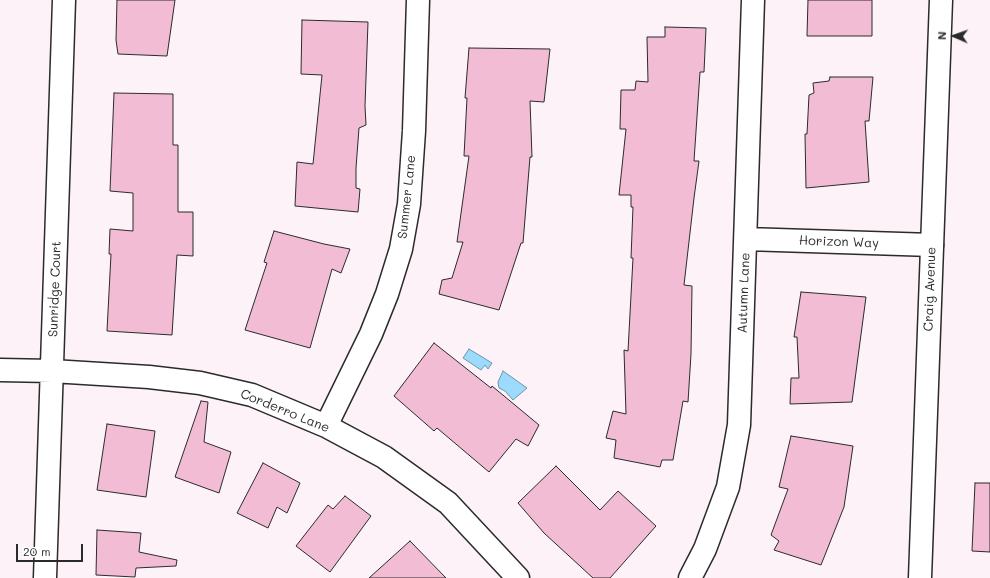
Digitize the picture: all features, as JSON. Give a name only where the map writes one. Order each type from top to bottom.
[{"type":"street","name":"Sunridge Court","points":[[45,578],[64,0]]},
{"type":"street","name":"Summer Lane","points":[[326,426],[371,334],[387,294],[401,249],[409,204],[418,0]]},
{"type":"street","name":"Autumn Lane","points":[[690,578],[705,549],[728,487],[739,425],[753,0]]},
{"type":"street","name":"Craig Avenue","points":[[920,578],[941,0]]},
{"type":"street","name":"Horizon Way","points":[[746,239],[932,246]]},
{"type":"street","name":"Corderro Lane","points":[[0,370],[149,376],[200,383],[252,395],[326,426],[384,458],[448,502],[518,578]]},
{"type":"water","points":[[469,349],[492,363],[488,369],[485,365],[481,370],[463,358]]},
{"type":"water","points":[[503,371],[527,388],[513,400],[505,391],[499,388],[498,382]]},
{"type":"building","points":[[117,0],[175,0],[167,56],[118,54],[116,40]]},
{"type":"building","points":[[808,0],[872,0],[872,36],[807,36]]},
{"type":"building","points":[[302,20],[368,22],[365,106],[366,125],[359,128],[356,168],[356,188],[360,189],[358,212],[295,206],[297,162],[313,164],[322,75],[301,74]]},
{"type":"building","points":[[665,27],[706,28],[704,72],[700,72],[694,161],[699,161],[684,285],[692,286],[691,354],[688,402],[683,401],[673,460],[662,460],[660,467],[614,458],[616,440],[606,438],[613,411],[626,414],[624,350],[628,351],[633,258],[631,258],[633,207],[631,207],[631,195],[619,195],[626,129],[620,129],[621,90],[635,90],[636,81],[648,82],[647,37],[665,37]]},
{"type":"building","points":[[469,48],[550,49],[544,102],[530,101],[532,157],[530,157],[523,243],[521,243],[499,310],[439,294],[442,280],[452,278],[463,242],[457,242],[469,156],[464,156],[467,98],[465,98]]},
{"type":"building","points":[[830,77],[873,77],[869,121],[865,121],[869,182],[806,188],[805,134],[807,134],[809,95],[814,93],[813,83],[829,81]]},
{"type":"building","points":[[114,93],[173,94],[173,145],[178,145],[178,212],[193,212],[193,256],[177,255],[172,335],[107,331],[111,254],[109,254],[110,229],[133,231],[133,193],[110,191]]},
{"type":"building","points":[[274,231],[350,249],[341,273],[332,269],[310,348],[245,330],[267,263],[264,262]]},
{"type":"building","points":[[801,292],[866,297],[852,402],[790,404],[791,378],[799,378],[797,337],[794,337]]},
{"type":"building","points":[[434,343],[491,388],[492,386],[539,425],[528,446],[516,439],[489,472],[437,428],[434,431],[394,396]]},
{"type":"building","points":[[201,401],[208,402],[204,442],[231,452],[219,493],[175,477]]},
{"type":"building","points":[[107,424],[155,431],[146,497],[97,490]]},
{"type":"building","points":[[791,436],[853,446],[844,507],[821,565],[774,550],[779,541],[771,535],[788,489],[779,487]]},
{"type":"building","points":[[263,463],[300,483],[287,513],[277,507],[268,528],[237,513]]},
{"type":"building","points":[[556,466],[600,510],[618,491],[656,526],[610,578],[593,578],[544,533],[518,503]]},
{"type":"building","points":[[975,483],[990,483],[990,552],[972,551]]},
{"type":"building","points":[[345,496],[371,516],[330,572],[296,546],[328,505],[333,509]]},
{"type":"building","points":[[97,530],[141,533],[139,552],[177,560],[176,566],[136,568],[135,577],[96,575]]},
{"type":"building","points":[[410,541],[446,578],[369,578]]}]
